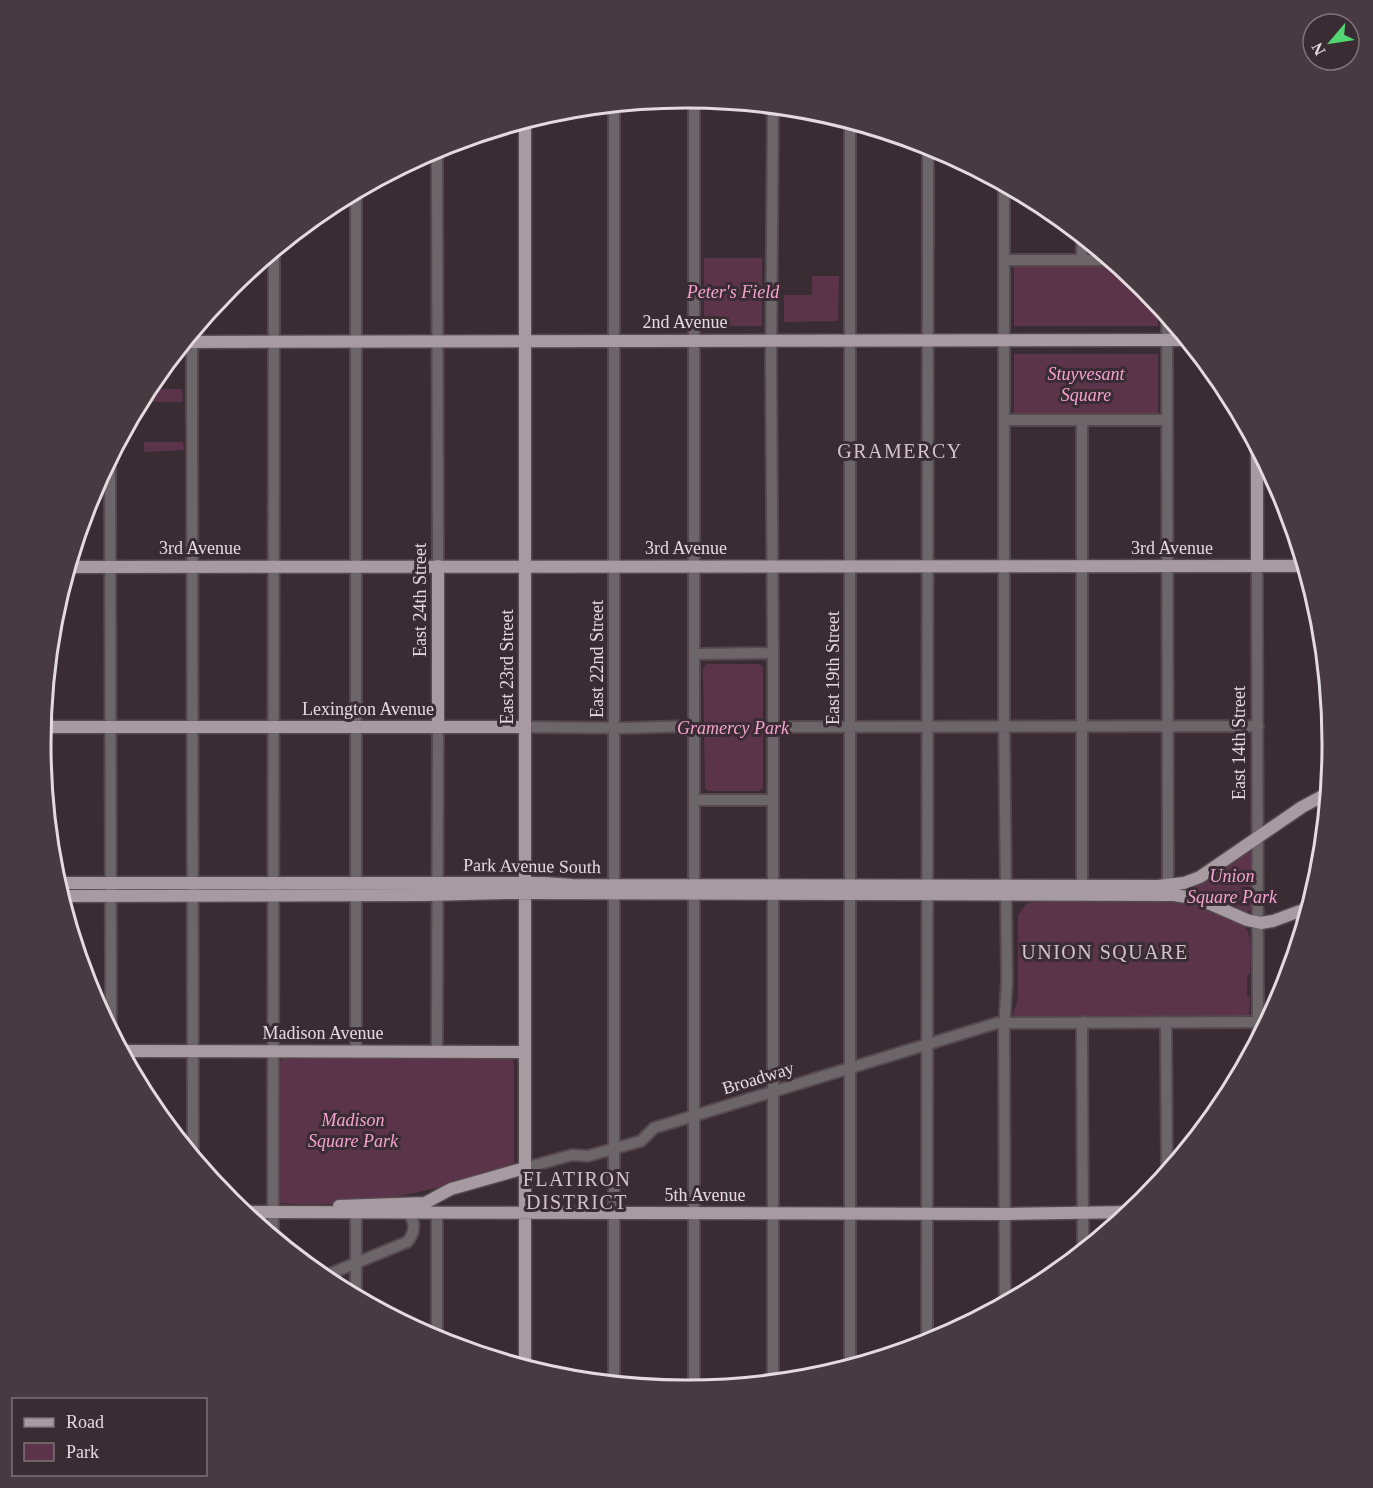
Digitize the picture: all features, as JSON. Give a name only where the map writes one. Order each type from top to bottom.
[{"type":"main road","name":"East 23rd Street","points":[[525,129],[525,1359]]},
{"type":"main road","name":"2nd Avenue","points":[[195,342],[1177,340]]},
{"type":"main road","name":"East 14th Street","points":[[1257,465],[1257,566]]},
{"type":"main road","name":"East 24th Street","points":[[438,566],[438,727]]},
{"type":"main road","name":"3rd Avenue","points":[[77,567],[1296,566]]},
{"type":"main road","name":"Lexington Avenue","points":[[51,727],[525,727]]},
{"type":"main road","points":[[1168,890],[1197,879],[1302,807],[1320,797]]},
{"type":"main road","name":"Park Avenue South","points":[[67,884],[110,889],[1168,890]]},
{"type":"main road","name":"Park Avenue South","points":[[70,895],[110,889]]},
{"type":"main road","points":[[1168,890],[1199,899],[1247,920],[1258,922],[1269,922],[1299,911]]},
{"type":"main road","name":"Madison Avenue","points":[[130,1051],[525,1052]]},
{"type":"main road","points":[[356,1209],[425,1203],[451,1189],[525,1168]]},
{"type":"main road","name":"5th Avenue","points":[[257,1212],[356,1209],[408,1213],[1005,1214],[1116,1212]]},
{"type":"street","points":[[694,108],[694,1380]]},
{"type":"street","name":"East 22nd Street","points":[[614,113],[614,1375]]},
{"type":"street","points":[[773,115],[773,1373]]},
{"type":"street","name":"East 19th Street","points":[[850,130],[850,1358]]},
{"type":"street","points":[[927,1332],[928,156]]},
{"type":"street","name":"East 24th Street","points":[[437,160],[438,566]]},
{"type":"street","points":[[1004,194],[1004,727],[1007,981],[1005,1293]]},
{"type":"street","points":[[356,202],[356,1051]]},
{"type":"street","points":[[1082,247],[1082,260]]},
{"type":"street","points":[[273,1227],[275,1051],[274,260]]},
{"type":"street","points":[[1004,260],[1098,260]]},
{"type":"street","points":[[1167,329],[1168,890]]},
{"type":"street","points":[[189,349],[192,567],[192,1143]]},
{"type":"street","points":[[1005,420],[1167,420]]},
{"type":"street","points":[[1082,420],[1082,890]]},
{"type":"street","points":[[110,477],[111,1012]]},
{"type":"street","name":"East 14th Street","points":[[1257,566],[1258,922],[1262,1013]]},
{"type":"street","points":[[694,654],[773,653]]},
{"type":"street","name":"Lexington Avenue","points":[[525,727],[694,726]]},
{"type":"street","points":[[773,727],[1258,726]]},
{"type":"street","name":"East 24th Street","points":[[437,1052],[438,727]]},
{"type":"street","points":[[694,800],[773,800]]},
{"type":"street","name":"Broadway","points":[[525,1168],[572,1155],[586,1156],[645,1140],[654,1128],[1005,1022],[1257,1022]]},
{"type":"street","points":[[1083,1240],[1082,1028],[1085,1022]]},
{"type":"street","points":[[1164,1022],[1166,1029],[1167,1160]]},
{"type":"street","points":[[356,1209],[356,1286]]},
{"type":"street","points":[[334,1273],[409,1240],[413,1226],[412,1218],[408,1213]]},
{"type":"street","points":[[437,1213],[437,1328]]},
{"type":"green space","name":"Peter's Field","points":[[704,258],[762,258],[762,326],[704,326]]},
{"type":"green space","name":"Stuyvesant Square","points":[[1014,266],[1106,266],[1158,319],[1158,326],[1014,326]]},
{"type":"green space","points":[[812,276],[839,276],[838,321],[784,322],[784,295],[812,295]]},
{"type":"green space","name":"Stuyvesant Square","points":[[1014,354],[1158,354],[1158,414],[1014,416]]},
{"type":"green space","points":[[159,389],[182,389],[183,402],[152,402]]},
{"type":"green space","points":[[144,442],[183,442],[184,450],[144,452]]},
{"type":"green space","name":"Gramercy Park","points":[[706,664],[759,664],[763,667],[763,788],[759,791],[708,791],[705,788],[703,669]]},
{"type":"green space","name":"Union Square Park","points":[[1245,853],[1250,853],[1251,856],[1251,909],[1244,914],[1178,891],[1199,884]]},
{"type":"green space","name":"Union Square Park","points":[[1033,902],[1183,902],[1201,906],[1244,926],[1251,948],[1250,973],[1247,976],[1247,995],[1250,998],[1249,1017],[1012,1018],[1018,999],[1018,915],[1026,904]]},
{"type":"green space","name":"Madison Square Park","points":[[282,1059],[512,1059],[514,1064],[514,1163],[451,1184],[403,1195],[330,1204],[281,1203],[279,1200],[279,1063]]},
{"type":"district","name":"GRAMERCY","points":[[900,451]]},
{"type":"district","name":"UNION SQUARE","points":[[1105,952]]},
{"type":"district","name":"FLATIRON DISTRICT","points":[[577,1190]]}]
